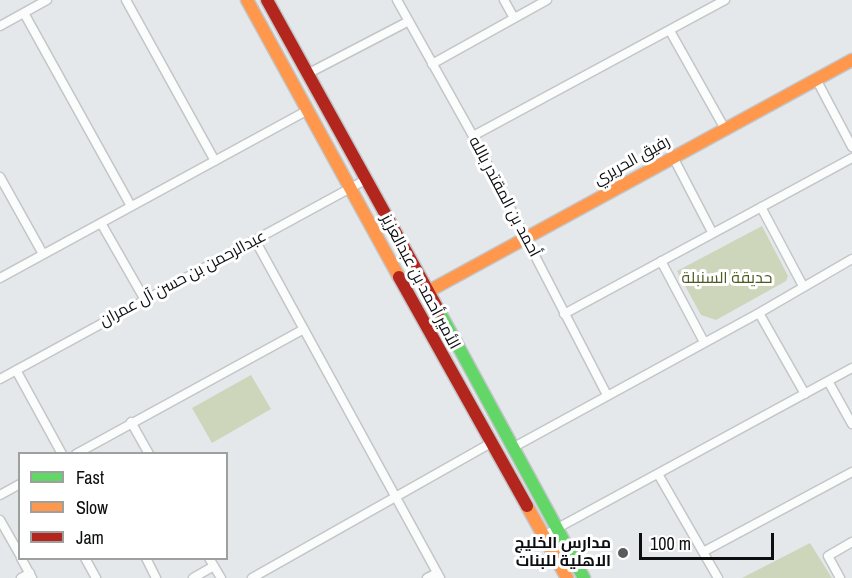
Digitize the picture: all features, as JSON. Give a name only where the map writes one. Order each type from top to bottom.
[{"type":"street","points":[[0,26],[47,0]]},
{"type":"street","points":[[126,0],[215,161]]},
{"type":"street","name":"الأمير أحمد بن عبدالعزيز","points":[[247,0],[567,578]]},
{"type":"street","name":"الأمير أحمد بن عبدالعزيز","points":[[267,0],[584,578]]},
{"type":"street","name":"أحمد بن المقتدر بالله","points":[[397,0],[473,136],[607,395]]},
{"type":"street","points":[[504,0],[514,18]]},
{"type":"street","points":[[432,64],[547,0]]},
{"type":"street","points":[[473,136],[725,0]]},
{"type":"street","points":[[24,13],[131,206]]},
{"type":"street","points":[[309,73],[409,21]]},
{"type":"street","points":[[670,31],[725,129]]},
{"type":"street","name":"رفيق الحريري","points":[[427,292],[852,60]]},
{"type":"street","points":[[816,79],[852,147]]},
{"type":"street","points":[[0,278],[308,110]]},
{"type":"street","points":[[673,157],[712,232]]},
{"type":"street","points":[[564,314],[852,158]]},
{"type":"street","points":[[0,177],[43,254]]},
{"type":"street","name":"عبدالرحمن بن حسن آل عمران","points":[[0,379],[367,179]]},
{"type":"street","points":[[760,207],[803,286]]},
{"type":"street","points":[[101,222],[145,300]]},
{"type":"street","points":[[255,240],[439,575],[427,578]]},
{"type":"street","points":[[392,263],[406,255]]},
{"type":"street","points":[[514,447],[759,313],[852,259]]},
{"type":"street","points":[[661,261],[704,342]]},
{"type":"street","points":[[759,313],[804,394]]},
{"type":"street","points":[[82,452],[131,422],[304,328]]},
{"type":"street","points":[[543,536],[852,368]]},
{"type":"street","points":[[16,370],[61,452]]},
{"type":"street","points":[[828,381],[852,424]]},
{"type":"street","points":[[131,422],[148,452]]},
{"type":"street","points":[[252,578],[491,443]]},
{"type":"street","points":[[703,552],[852,472]]},
{"type":"street","points":[[658,474],[718,578]]},
{"type":"street","points":[[0,495],[18,485]]},
{"type":"street","points":[[0,520],[18,553]]},
{"type":"street","points":[[840,578],[828,556],[852,542]]},
{"type":"street","points":[[21,578],[31,576],[22,560]]},
{"type":"street","points":[[86,560],[96,578]]},
{"type":"street","points":[[147,560],[156,578]]},
{"type":"street","points":[[193,578],[212,562],[221,578]]},
{"type":"green space","name":"حديقة السنبلة","points":[[762,226],[788,276],[786,281],[716,320],[701,315],[677,271]]},
{"type":"green space","points":[[251,375],[271,409],[212,443],[192,408]]},
{"type":"green space","points":[[810,543],[832,578],[742,578]]},
{"type":"traffic: fast","points":[[439,311],[584,578]]},
{"type":"traffic: slow","points":[[247,0],[399,277]]},
{"type":"traffic: slow","points":[[427,292],[852,60]]},
{"type":"traffic: slow","points":[[527,506],[567,578]]},
{"type":"traffic: jam","points":[[267,0],[439,311]]},
{"type":"traffic: jam","points":[[399,277],[527,506]]},
{"type":"place","name":"مدارس الخليج الاهلية للبنات","points":[[623,553]]}]
